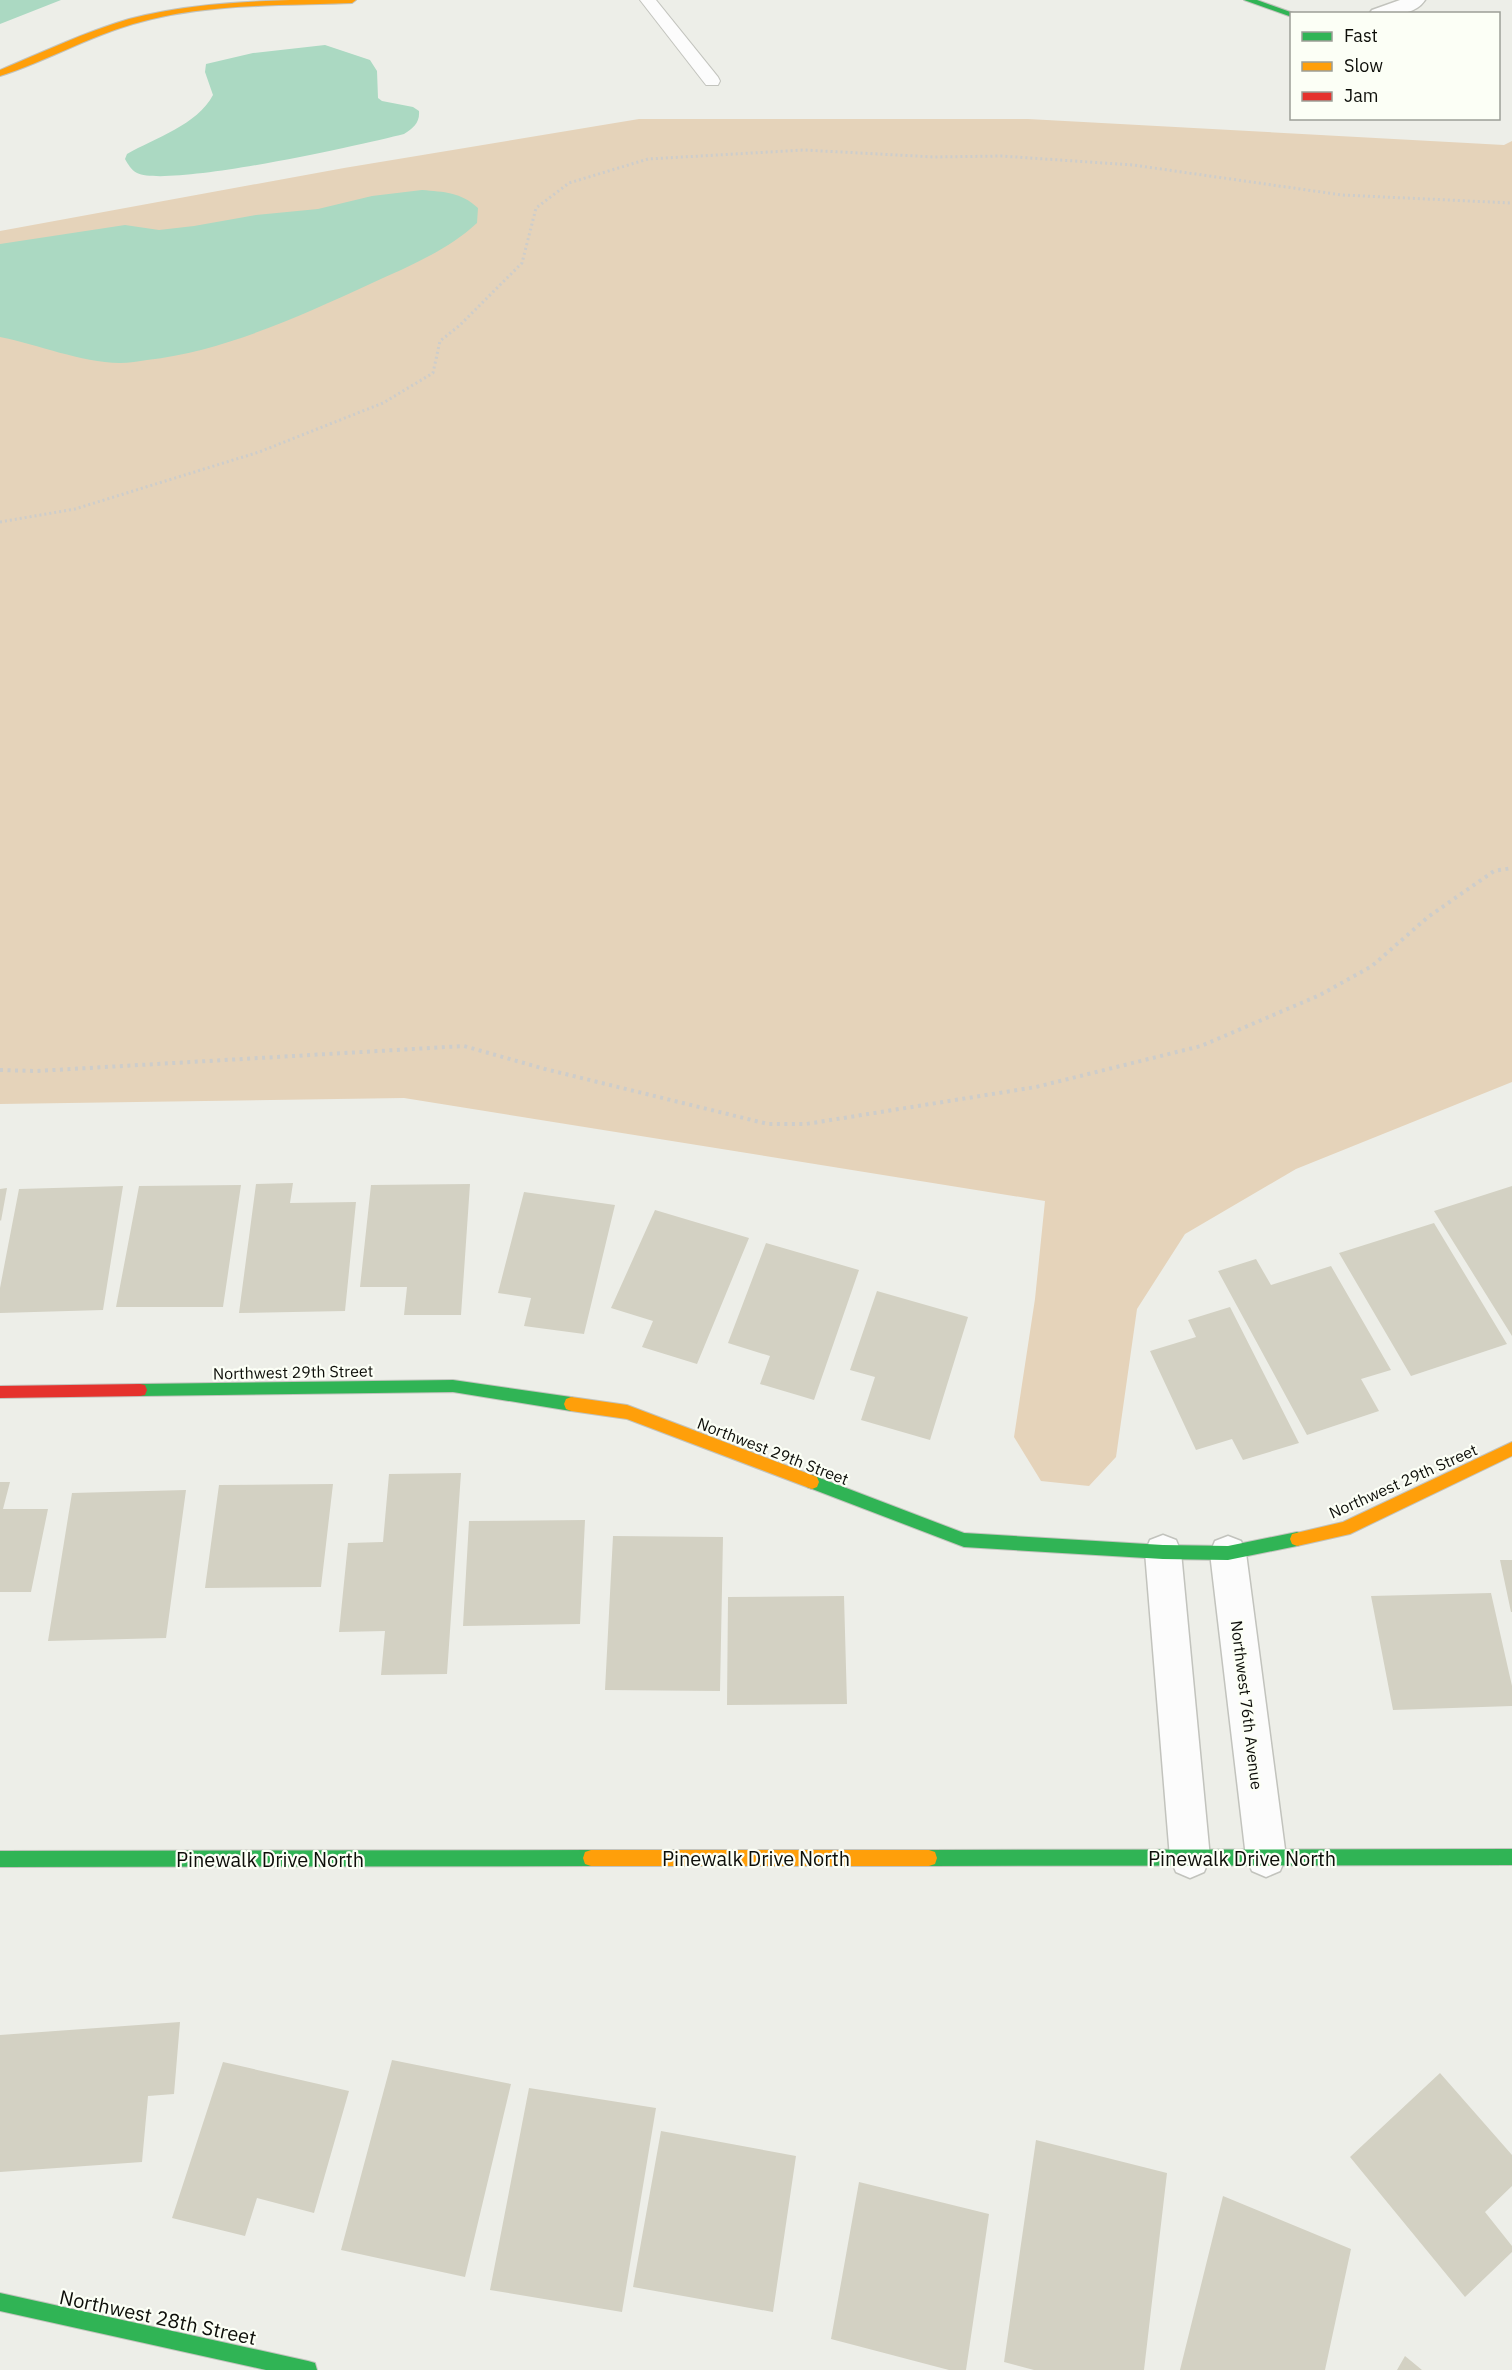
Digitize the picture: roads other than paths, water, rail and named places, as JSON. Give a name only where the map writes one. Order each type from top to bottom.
[{"type":"street","points":[[0,73],[92,36],[150,17],[207,8],[352,0]]},
{"type":"street","points":[[1248,0],[1290,13]]},
{"type":"street","points":[[1386,12],[1415,0]]},
{"type":"street","name":"Northwest 29th Street","points":[[0,1392],[453,1386],[627,1413],[964,1540],[1163,1552],[1228,1553],[1345,1529],[1512,1449]]},
{"type":"street","points":[[1163,1552],[1190,1858]]},
{"type":"street","name":"Northwest 76th Avenue","points":[[1228,1553],[1266,1857]]},
{"type":"street","name":"Pinewalk Drive North","points":[[0,1859],[1512,1857]]},
{"type":"street","name":"Northwest 28th Street","points":[[0,2302],[308,2370]]},
{"type":"lane","points":[[648,0],[712,81]]}]
